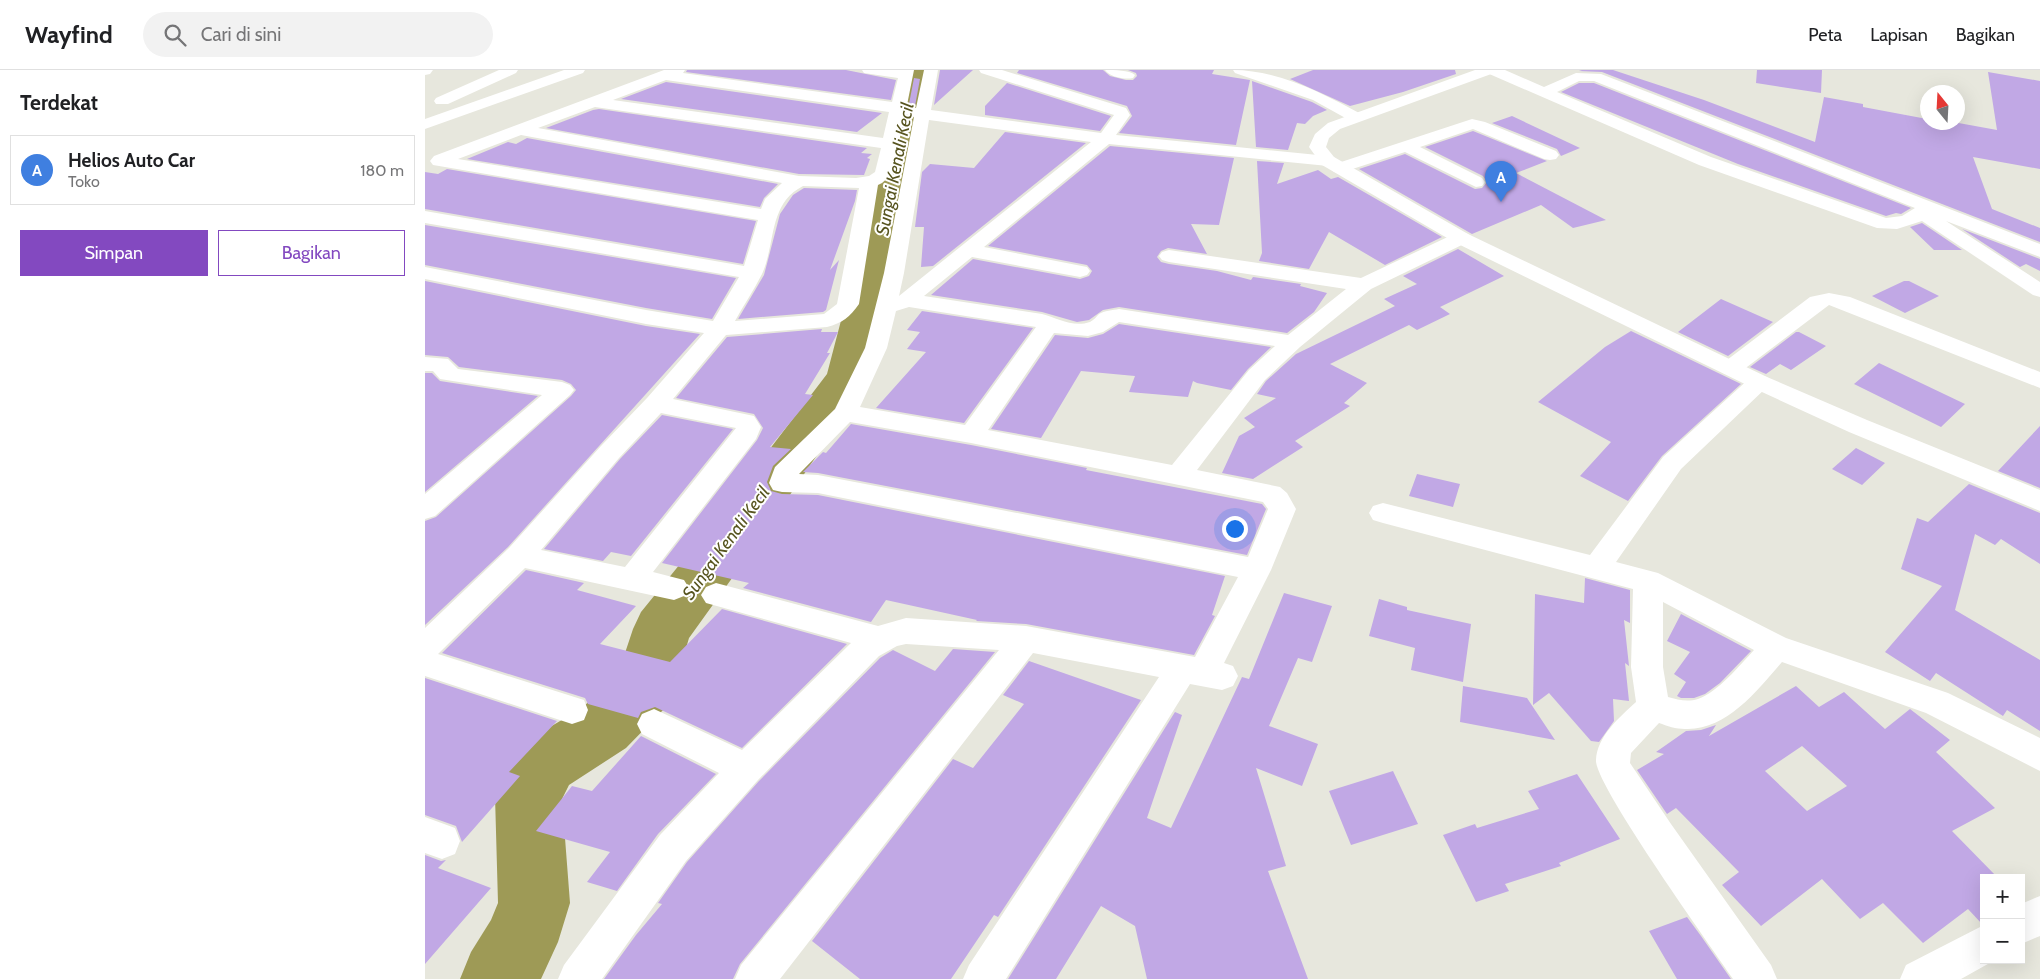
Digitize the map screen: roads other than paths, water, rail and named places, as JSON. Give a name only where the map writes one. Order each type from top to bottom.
[{"type":"street","points":[[425,109],[511,70]]},
{"type":"street","points":[[425,124],[578,70]]},
{"type":"street","points":[[869,70],[907,72],[909,111],[894,273],[876,348],[845,413],[784,473],[782,483],[818,484],[1257,570]]},
{"type":"street","points":[[521,130],[799,181],[869,183],[877,180],[883,174],[891,144],[931,70]]},
{"type":"street","points":[[885,308],[907,300],[1105,139],[1122,115],[1120,111],[986,70]]},
{"type":"street","points":[[1112,70],[1128,75]]},
{"type":"street","points":[[1243,70],[1318,97],[1355,117]]},
{"type":"street","points":[[1925,209],[1900,224],[1884,224],[1705,160],[1491,70],[1355,117],[1324,132],[1317,147],[1334,165],[1461,238],[1759,382],[1867,430],[2040,502]]},
{"type":"street","points":[[432,164],[671,73],[909,111],[1105,139],[1334,165],[1406,146],[1472,124],[1479,125],[1549,155]]},
{"type":"street","points":[[1545,92],[1576,77],[1596,77],[1925,209],[2040,251]]},
{"type":"street","points":[[593,102],[891,144]]},
{"type":"street","points":[[1406,146],[1476,182]]},
{"type":"street","points":[[432,164],[769,216]]},
{"type":"street","points":[[425,647],[519,556],[610,452],[656,404],[719,329],[752,273],[772,203],[778,196],[799,181]]},
{"type":"street","points":[[425,274],[646,317],[719,329],[827,320],[835,318],[844,311],[848,304],[869,183]]},
{"type":"street","points":[[1925,209],[2040,291]]},
{"type":"street","points":[[425,217],[752,273]]},
{"type":"street","points":[[1178,476],[1257,375],[1292,342],[1365,285],[1461,238]]},
{"type":"street","points":[[968,250],[1080,271]]},
{"type":"street","points":[[1169,256],[1365,285]]},
{"type":"street","points":[[907,300],[1042,321],[1048,326],[1090,330],[1102,326],[1108,318],[1119,315],[1292,342]]},
{"type":"street","points":[[1731,368],[1818,302],[1829,300],[1842,302],[2040,381]]},
{"type":"street","points":[[971,436],[1048,326]]},
{"type":"street","points":[[425,364],[440,364],[448,374],[458,376],[561,390],[425,509]]},
{"type":"street","points":[[1596,568],[1672,463],[1759,382]]},
{"type":"street","points":[[631,580],[747,433],[749,427],[745,422],[656,404]]},
{"type":"street","points":[[845,413],[1271,494],[1278,500],[1282,509],[1257,570],[1203,672],[983,979]]},
{"type":"street","points":[[1383,513],[1648,581],[1776,647],[1937,703],[2040,755]]},
{"type":"street","points":[[519,556],[673,588]]},
{"type":"street","points":[[1648,581],[1647,667],[1653,707]]},
{"type":"street","points":[[716,595],[867,635],[869,648]]},
{"type":"street","points":[[578,979],[673,848],[746,770],[869,648],[889,635],[906,631],[1025,639],[1203,672]]},
{"type":"street","points":[[755,979],[1025,639]]},
{"type":"street","points":[[1653,707],[1681,715],[1706,712],[1720,703],[1744,682],[1776,647]]},
{"type":"street","points":[[425,663],[572,710]]},
{"type":"street","points":[[1653,707],[1615,748],[1612,760],[1613,767],[1658,838],[1757,979]]},
{"type":"street","points":[[654,724],[746,770]]},
{"type":"street","points":[[2025,923],[2040,914]]},
{"type":"street","points":[[1920,979],[1980,947]]},
{"type":"waterway","name":"Sungai Kenali Kecil","points":[[498,979],[521,942],[534,903],[528,796],[546,764],[604,728],[643,689],[662,629],[734,535],[849,376],[898,168],[903,126],[916,70]]},
{"type":"place","name":"Helios Auto Car","points":[[1501,202]]}]
